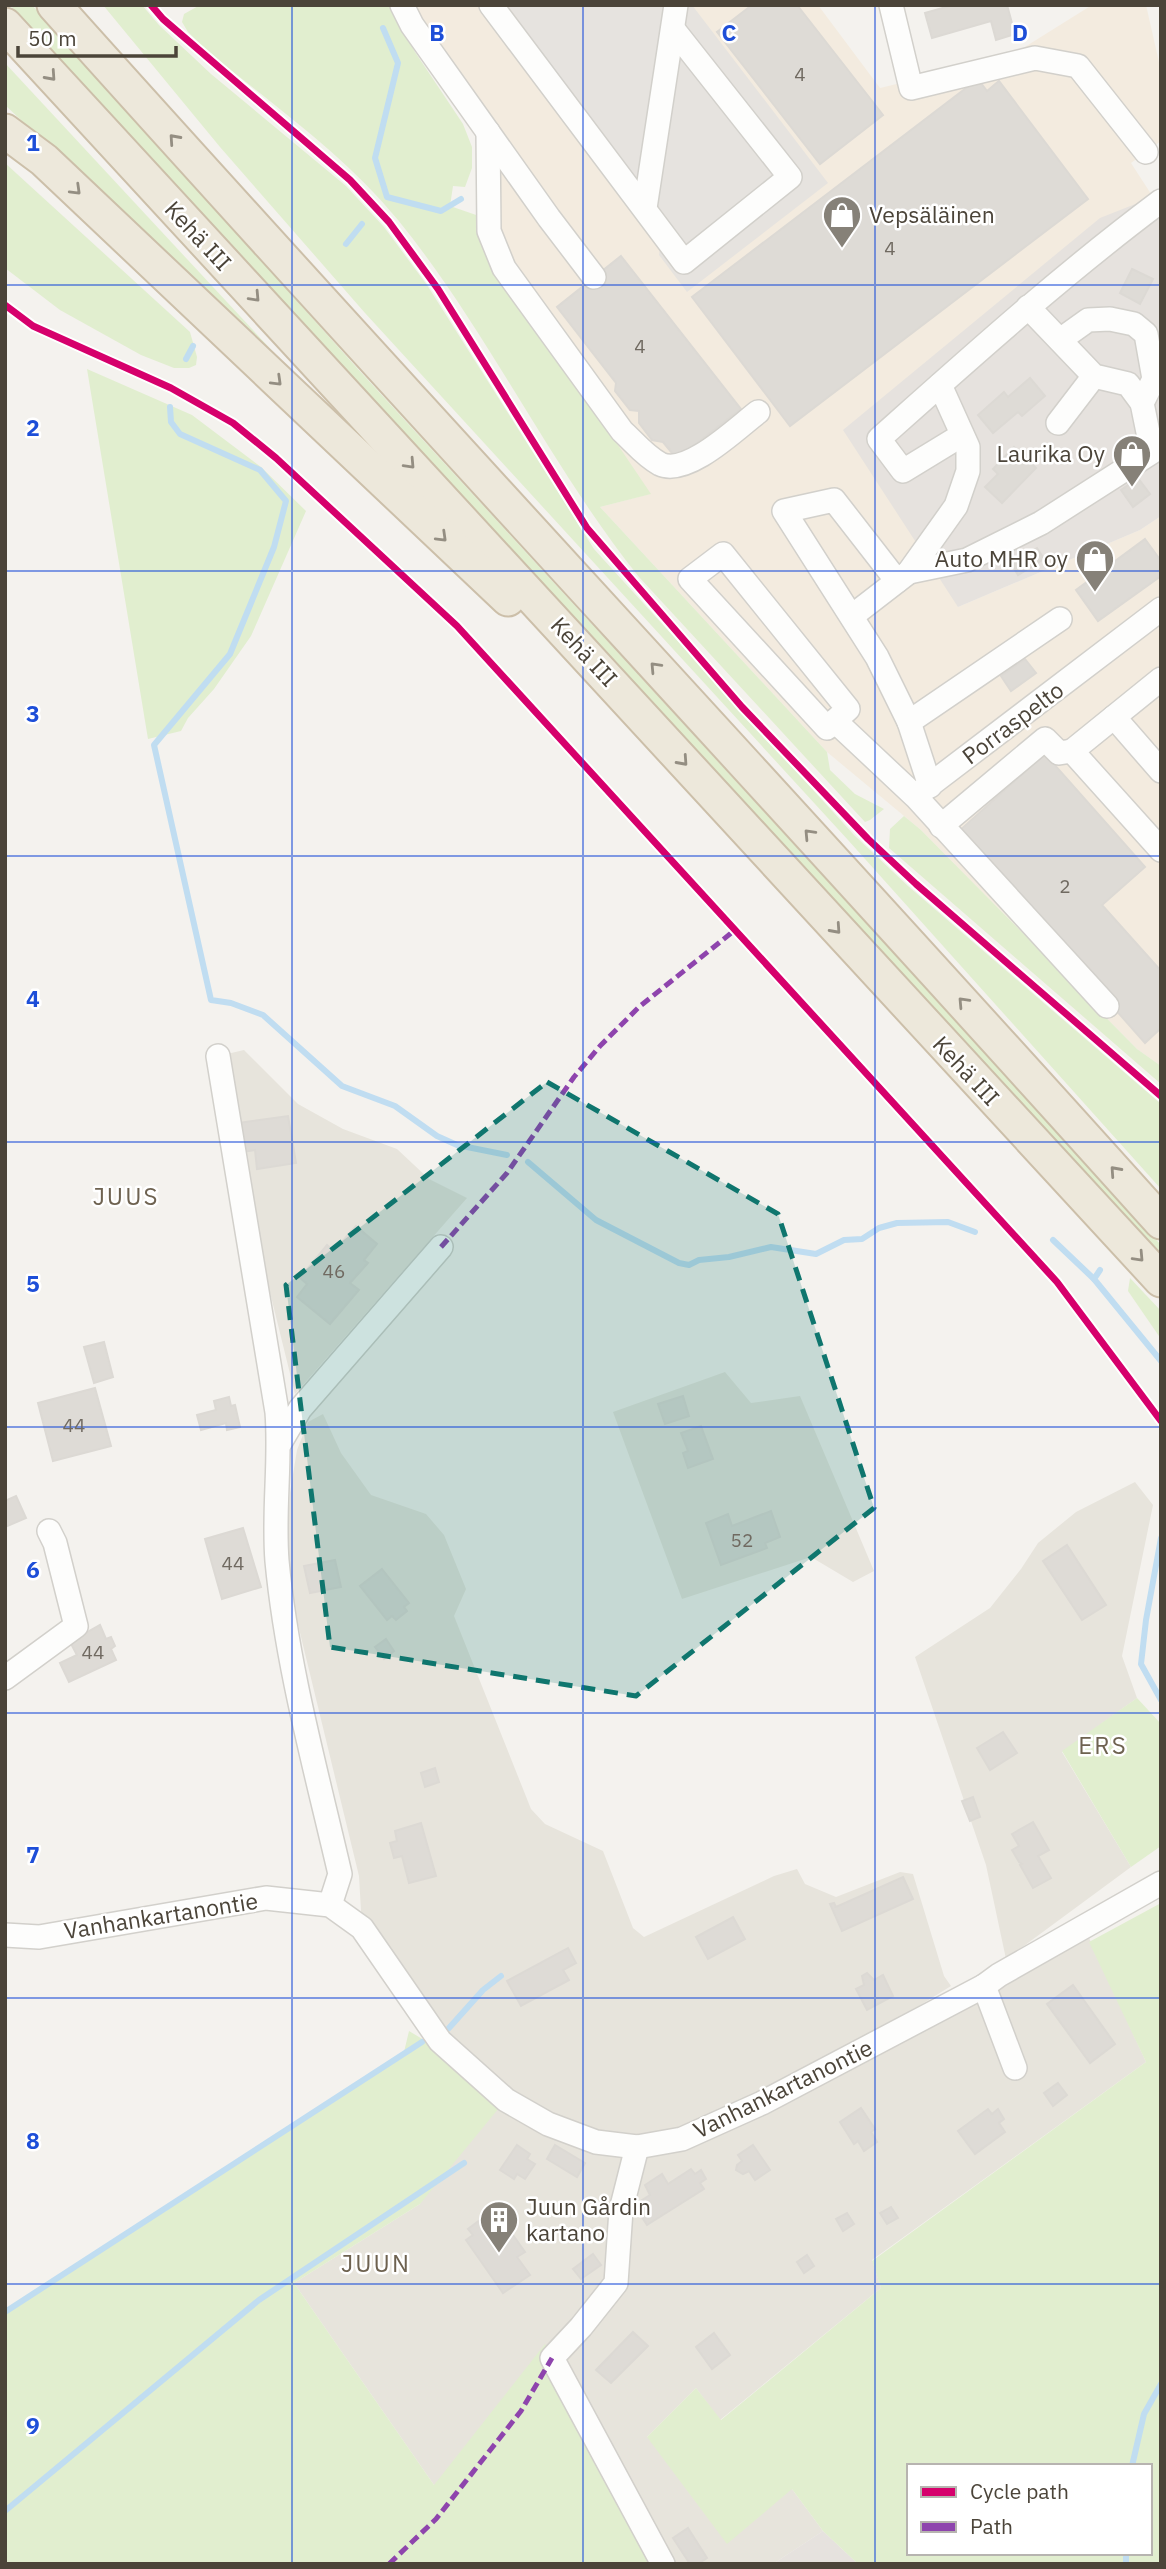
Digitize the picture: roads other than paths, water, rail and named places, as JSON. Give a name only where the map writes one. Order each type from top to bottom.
[{"type":"highway","name":"Kehä III","points":[[54,5],[403,392],[977,1016],[1161,1222]]},
{"type":"highway","name":"Kehä III","points":[[5,25],[1161,1280]]},
{"type":"highway","points":[[5,131],[44,160],[501,594],[621,692]]},
{"type":"street","points":[[402,5],[412,25],[594,277]]},
{"type":"street","points":[[491,5],[684,261],[790,177],[673,29]]},
{"type":"street","points":[[645,208],[676,5]]},
{"type":"street","points":[[891,5],[911,88],[1035,58],[1078,66],[1146,152]]},
{"type":"street","points":[[5,124],[44,160]]},
{"type":"street","points":[[488,132],[489,231],[495,251],[504,268],[622,431],[644,453],[661,465],[675,467],[691,462],[758,412]]},
{"type":"street","points":[[962,435],[904,471],[879,439],[1028,307],[1102,245],[1161,201]]},
{"type":"street","points":[[903,577],[967,560],[1041,523],[1152,452],[1142,403],[1128,384],[1094,376],[1028,307]]},
{"type":"street","points":[[1060,340],[1088,320],[1110,319],[1134,324],[1146,334],[1154,379],[1142,403]]},
{"type":"street","points":[[1058,423],[1094,376]]},
{"type":"street","points":[[852,617],[903,577],[956,506],[968,471],[968,447],[940,385]]},
{"type":"street","points":[[903,577],[834,500],[784,512],[877,657],[909,722],[923,791],[941,826],[1107,1006]]},
{"type":"street","points":[[723,554],[848,709],[835,721],[827,728],[690,579],[723,554]]},
{"type":"street","name":"Porraspelto","points":[[923,791],[1161,609]]},
{"type":"street","points":[[909,722],[1060,619]]},
{"type":"street","points":[[941,826],[1045,739],[1059,753],[1072,751],[1114,717],[1156,692]]},
{"type":"street","points":[[1114,717],[1161,771]]},
{"type":"street","points":[[835,721],[923,791]]},
{"type":"street","points":[[1072,751],[1161,850]]},
{"type":"street","points":[[949,772],[974,799]]},
{"type":"street","points":[[218,1056],[277,1412],[280,1443],[275,1514],[283,1613],[340,1874],[330,1905]]},
{"type":"street","points":[[280,1443],[300,1409],[442,1247]]},
{"type":"street","points":[[5,1678],[76,1626],[55,1543],[49,1531]]},
{"type":"street","name":"Vanhankartanontie","points":[[5,1935],[39,1937],[266,1898],[330,1905],[362,1928],[440,2041],[506,2100],[548,2124],[596,2142],[637,2147],[682,2139],[762,2103],[984,1986],[1161,1883]]},
{"type":"street","points":[[984,1986],[1015,2068]]},
{"type":"street","points":[[637,2147],[621,2210],[616,2283],[552,2358],[663,2564]]},
{"type":"waterway","points":[[383,28],[398,63],[375,158],[387,197],[441,211],[461,199]]},
{"type":"waterway","points":[[346,244],[362,224]]},
{"type":"waterway","points":[[186,359],[193,346]]},
{"type":"waterway","points":[[170,407],[171,422],[180,434],[260,470],[286,501],[274,547],[230,654],[154,745],[211,1000],[231,1003],[263,1015],[342,1086],[395,1106],[437,1136],[457,1145],[507,1155]]},
{"type":"waterway","points":[[528,1162],[596,1220],[679,1263],[689,1265],[699,1260],[729,1257],[771,1247],[816,1254],[844,1240],[862,1239],[879,1228],[897,1223],[948,1222],[975,1232]]},
{"type":"waterway","points":[[1053,1240],[1094,1279]]},
{"type":"waterway","points":[[1100,1270],[1094,1279],[1161,1361]]},
{"type":"waterway","points":[[1161,1538],[1141,1664],[1161,1700]]},
{"type":"waterway","points":[[449,2028],[483,1990],[501,1976]]},
{"type":"waterway","points":[[5,2312],[422,2042]]},
{"type":"waterway","points":[[5,2511],[259,2300],[464,2163]]},
{"type":"waterway","points":[[1132,2464],[1144,2414],[1161,2384]]},
{"type":"waterway","points":[[1126,2555],[1126,2564]]},
{"type":"place","name":"Vepsäläinen","points":[[842,249]]},
{"type":"place","name":"Laurika Oy","points":[[1132,488]]},
{"type":"place","name":"Auto MHR oy","points":[[1095,593]]},
{"type":"place","name":"Juun Gårdin kartano","points":[[499,2254]]},
{"type":"district","name":"JUUS","points":[[126,1197]]},
{"type":"district","name":"ERS","points":[[1103,1746]]},
{"type":"district","name":"JUUN","points":[[376,2264]]}]
